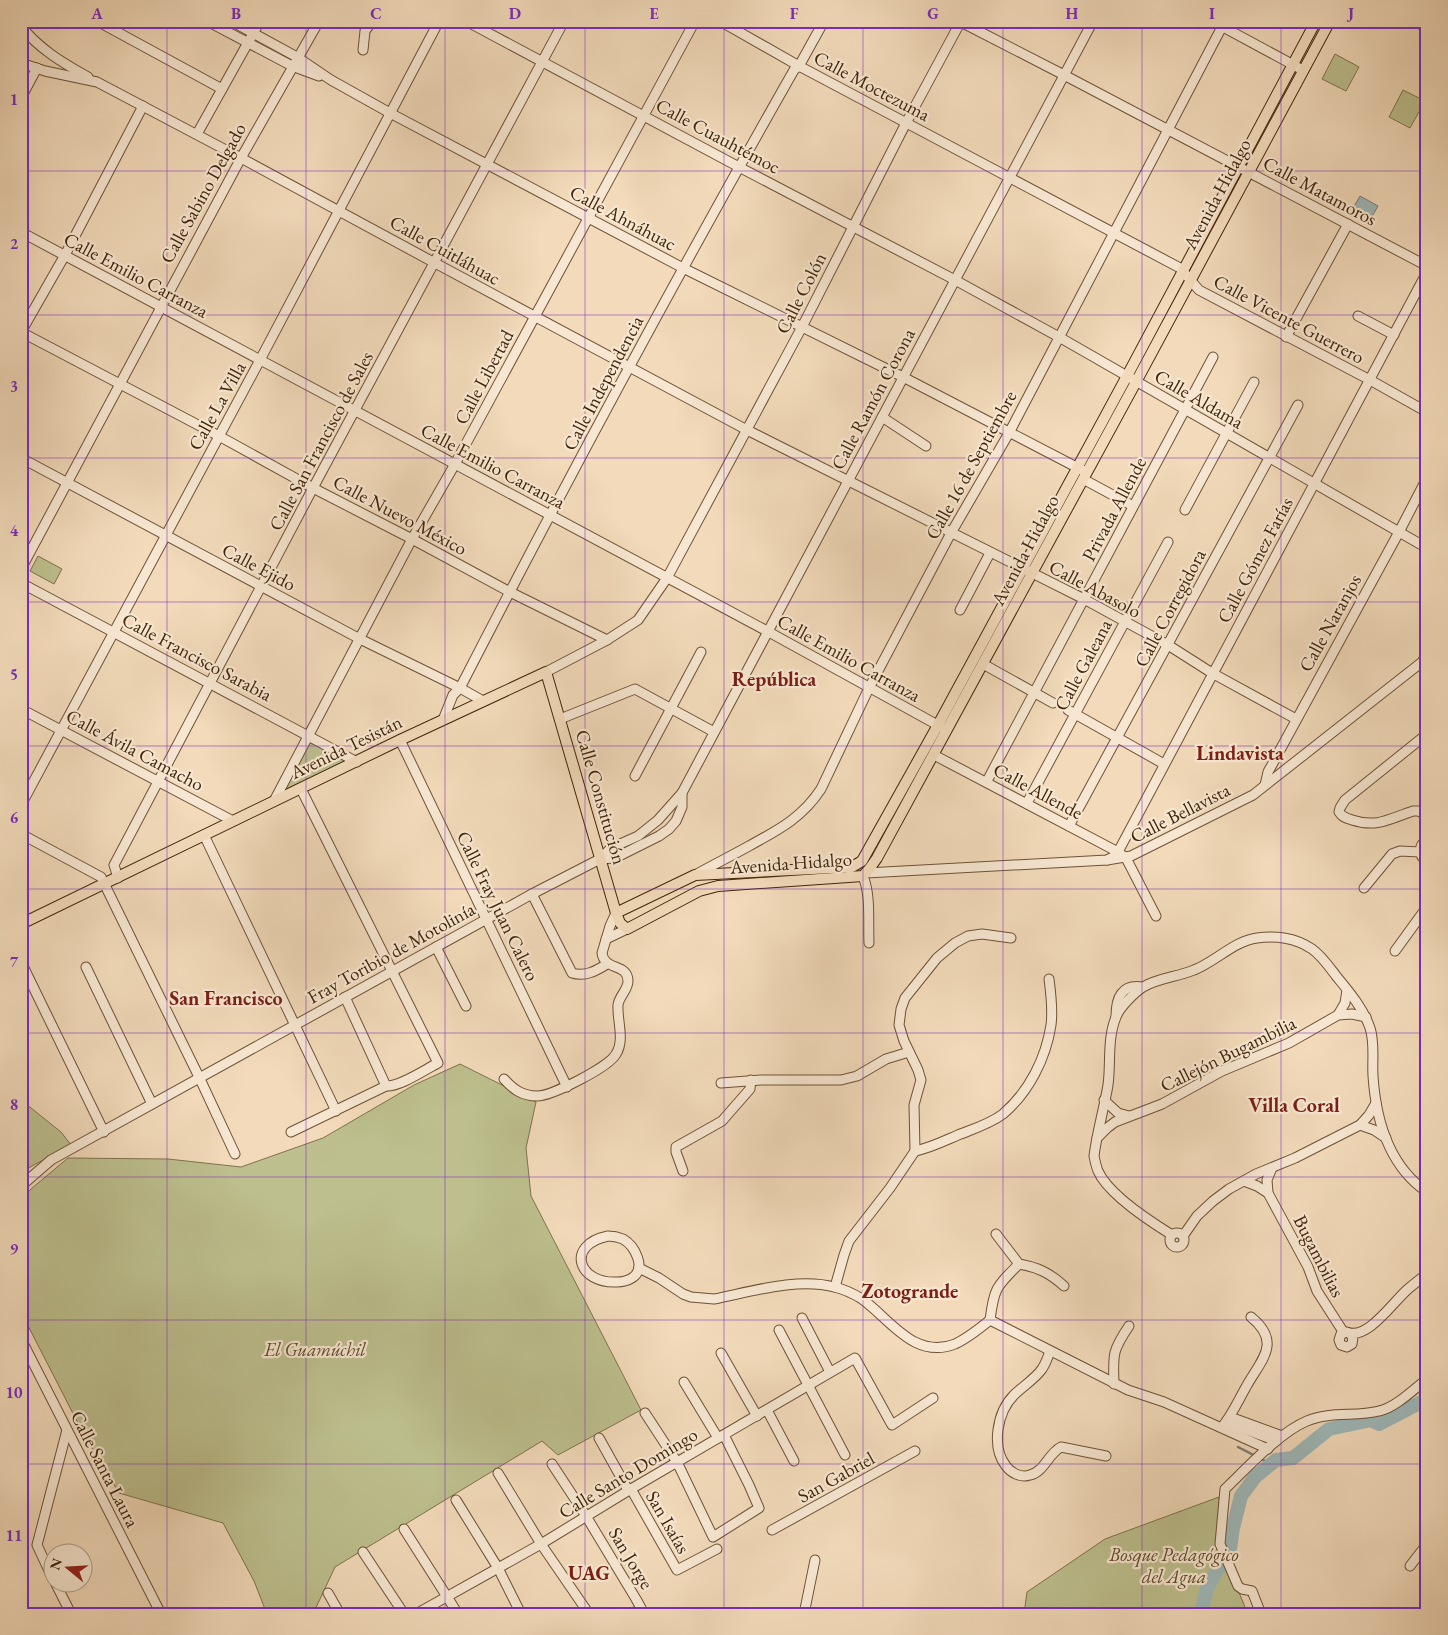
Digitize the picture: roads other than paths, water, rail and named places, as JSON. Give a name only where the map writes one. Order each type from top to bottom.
[{"type":"main road","name":"Avenida Hidalgo","points":[[627,929],[699,891],[718,886],[864,874],[877,858],[1032,574],[1132,379],[1183,271],[1316,21]]},
{"type":"main road","name":"Avenida Hidalgo","points":[[1132,379],[1191,281],[1330,21]]},
{"type":"main road","name":"Avenida Hidalgo","points":[[616,913],[694,875],[852,867],[862,861],[1022,569],[1083,473]]},
{"type":"main road","name":"Avenida Tesistán","points":[[21,924],[400,740],[546,672]]},
{"type":"main road","name":"Calle Constitución","points":[[546,672],[616,913],[620,923],[627,929]]},
{"type":"main road","points":[[886,819],[896,825]]},
{"type":"street","points":[[98,21],[222,89]]},
{"type":"street","name":"Calle Ahnáhuac","points":[[207,21],[292,66],[331,80]]},
{"type":"street","name":"Calle Ahnáhuac","points":[[230,21],[297,57],[331,80],[390,113],[488,165],[683,268],[903,377],[1009,433],[1083,473],[1133,506]]},
{"type":"street","points":[[197,134],[260,21]]},
{"type":"street","name":"Calle Sabino Delgado","points":[[21,569],[160,306],[297,57],[319,21]]},
{"type":"street","points":[[363,50],[366,31],[372,21]]},
{"type":"street","name":"Calle La Villa","points":[[21,805],[260,360],[439,21]]},
{"type":"street","name":"Calle Cuauhtémoc","points":[[466,21],[955,280]]},
{"type":"street","name":"Calle San Francisco de Sales","points":[[118,878],[114,865],[313,488],[564,21]]},
{"type":"street","name":"Calle Libertad","points":[[274,801],[412,539],[455,464],[695,21]]},
{"type":"street","name":"Calle Moctezuma","points":[[720,21],[800,66],[1009,177]]},
{"type":"street","name":"Calle Independencia","points":[[443,720],[453,695],[460,688],[683,268],[794,70],[800,66],[824,21]]},
{"type":"street","name":"Calle Ramón Corona","points":[[600,859],[612,848],[638,836],[658,820],[682,793],[1093,21]]},
{"type":"street","points":[[1212,21],[1224,24],[1303,70]]},
{"type":"street","points":[[1415,21],[1427,28]]},
{"type":"street","name":"Calle Matamoros","points":[[960,22],[1427,266]]},
{"type":"street","name":"Calle Colón","points":[[668,578],[802,327],[960,22]]},
{"type":"street","name":"Calle 16 de Septiembre","points":[[694,875],[782,828],[812,803],[821,789],[869,688],[951,534],[1009,433],[1224,24]]},
{"type":"street","points":[[21,26],[42,48],[97,82]]},
{"type":"street","name":"Calle Cuitláhuac","points":[[21,63],[97,82],[339,210],[630,368],[747,430],[848,480]]},
{"type":"street","points":[[21,98],[37,68]]},
{"type":"street","points":[[21,332],[143,106]]},
{"type":"street","name":"Calle Vicente Guerrero","points":[[1009,177],[1183,271],[1199,290],[1427,412]]},
{"type":"street","points":[[1286,336],[1348,224]]},
{"type":"street","name":"Calle Emilio Carranza","points":[[21,232],[767,631],[948,731]]},
{"type":"street","name":"Calle Gómez Farías","points":[[1122,855],[1164,764],[1427,272]]},
{"type":"street","name":"Calle Aldama","points":[[955,280],[1059,337],[1314,485],[1427,548]]},
{"type":"street","points":[[1358,316],[1394,335]]},
{"type":"street","name":"Calle Nuevo México","points":[[21,332],[510,592],[607,640]]},
{"type":"street","name":"Privada Allende","points":[[987,781],[1213,357]]},
{"type":"street","points":[[1185,510],[1254,382]]},
{"type":"street","name":"Calle Corregidora","points":[[1069,826],[1298,404]]},
{"type":"street","points":[[882,417],[926,446]]},
{"type":"street","name":"Calle Ejido","points":[[21,458],[360,639],[483,701]]},
{"type":"street","name":"Calle Naranjos","points":[[1266,786],[1268,772],[1427,478]]},
{"type":"street","name":"Calle Abasolo","points":[[848,480],[1084,600],[1168,645],[1212,673],[1296,719]]},
{"type":"street","name":"Calle Galeana","points":[[1027,803],[1068,728],[1072,712],[1087,692],[1168,542]]},
{"type":"street","points":[[960,610],[990,553]]},
{"type":"street","name":"Avenida Tesistán","points":[[546,672],[607,640],[638,620],[668,578]]},
{"type":"street","name":"Calle Francisco Sarabia","points":[[21,583],[309,735],[356,762]]},
{"type":"street","points":[[635,776],[701,652]]},
{"type":"street","name":"Calle Bellavista","points":[[864,874],[1107,860],[1122,855],[1131,856],[1266,786],[1422,662],[1427,654]]},
{"type":"street","points":[[983,664],[1053,703]]},
{"type":"street","points":[[560,719],[635,689],[714,732]]},
{"type":"street","name":"Calle Ávila Camacho","points":[[21,709],[233,821]]},
{"type":"street","points":[[1072,712],[1164,764]]},
{"type":"street","points":[[1427,734],[1345,800],[1339,812],[1344,818],[1364,824],[1375,824],[1412,811],[1418,811],[1427,815]]},
{"type":"street","name":"Calle Fray Juan Calero","points":[[400,740],[567,1087]]},
{"type":"street","name":"Calle Allende","points":[[934,755],[987,781],[1122,855]]},
{"type":"street","points":[[291,1132],[438,1063],[301,788]]},
{"type":"street","name":"Calle Ramón Corona","points":[[600,859],[615,858],[659,836],[668,829],[676,821],[682,807],[682,793]]},
{"type":"street","points":[[21,834],[101,877],[235,1154]]},
{"type":"street","points":[[204,835],[336,1111]]},
{"type":"street","points":[[1427,839],[1422,843],[1420,852],[1427,862]]},
{"type":"street","points":[[1364,888],[1392,854],[1400,851],[1420,852]]},
{"type":"street","points":[[1122,855],[1156,916]]},
{"type":"street","name":"Fray Toribio de Motolinía","points":[[21,1186],[50,1160],[200,1079],[486,919],[600,859]]},
{"type":"street","points":[[864,874],[868,896],[869,943]]},
{"type":"street","points":[[532,894],[572,973],[585,974],[598,970],[607,964]]},
{"type":"street","points":[[1395,951],[1427,908]]},
{"type":"street","points":[[504,1079],[519,1093],[537,1096],[567,1087],[612,1060],[617,1052],[620,1032],[618,1004],[628,981],[627,974],[623,970],[607,964],[602,958],[610,926],[616,913]]},
{"type":"street","points":[[606,940],[627,929]]},
{"type":"street","points":[[835,1287],[849,1241],[890,1188],[915,1151],[914,1105],[921,1080],[899,1025],[901,1009],[905,998],[937,958],[955,943],[968,936],[982,934],[1011,938]]},
{"type":"street","points":[[1376,1103],[1369,1115],[1360,1124],[1295,1158],[1256,1174],[1213,1201],[1197,1216],[1183,1236],[1178,1233],[1172,1235],[1143,1216],[1108,1186],[1098,1172],[1094,1156],[1108,1086],[1112,1034],[1118,999],[1122,993],[1134,986],[1142,987],[1195,970],[1237,945],[1255,938],[1275,936],[1296,941],[1312,949],[1357,1002],[1366,1017],[1373,1042],[1373,1077],[1376,1103],[1386,1138],[1399,1166],[1416,1185],[1427,1192]]},
{"type":"street","points":[[436,947],[466,1006]]},
{"type":"street","points":[[21,962],[104,1132]]},
{"type":"street","points":[[86,967],[152,1104]]},
{"type":"street","points":[[915,1151],[989,1123],[1003,1114],[1020,1097],[1033,1077],[1046,1050],[1051,1023],[1049,979]]},
{"type":"street","points":[[1338,1015],[1345,1003],[1347,990]]},
{"type":"street","points":[[345,998],[386,1086]]},
{"type":"street","points":[[1338,1015],[1352,1014],[1366,1017]]},
{"type":"street","name":"Callejón Bugambilia","points":[[1096,1139],[1110,1124],[1162,1104],[1222,1071],[1289,1043],[1338,1015]]},
{"type":"street","points":[[721,1083],[751,1080],[841,1080],[857,1076],[886,1059],[910,1052]]},
{"type":"street","points":[[682,1171],[676,1147],[722,1121],[750,1089],[751,1080]]},
{"type":"street","points":[[1104,1100],[1118,1113],[1129,1116]]},
{"type":"street","points":[[1360,1124],[1386,1138]]},
{"type":"street","points":[[1268,1193],[1268,1180],[1272,1168]]},
{"type":"street","points":[[1244,1181],[1268,1193]]},
{"type":"street","name":"Bugambilias","points":[[1268,1193],[1308,1267],[1316,1291],[1348,1334],[1369,1328],[1409,1288],[1427,1274]]},
{"type":"street","points":[[996,1234],[1019,1264],[1044,1271],[1064,1286]]},
{"type":"street","points":[[615,1236],[630,1245],[639,1261],[639,1268],[632,1278],[624,1281],[606,1282],[597,1279],[585,1270],[582,1263],[582,1253],[586,1246],[599,1238],[615,1236]]},
{"type":"street","points":[[639,1268],[659,1278],[683,1294],[702,1299],[714,1299],[786,1286],[817,1284],[835,1287],[861,1299],[909,1340],[919,1345],[942,1347],[954,1344],[973,1334],[990,1320],[993,1296],[996,1289],[1019,1264]]},
{"type":"street","points":[[1226,1422],[1247,1385],[1265,1359],[1267,1348],[1266,1336],[1260,1324],[1250,1317]]},
{"type":"street","points":[[802,1318],[830,1372]]},
{"type":"street","points":[[990,1320],[1128,1390],[1279,1439]]},
{"type":"street","points":[[1114,1384],[1114,1351],[1129,1326]]},
{"type":"street","points":[[779,1330],[845,1454]]},
{"type":"street","name":"Calle Santa Laura","points":[[21,1339],[161,1614]]},
{"type":"street","points":[[1050,1351],[1043,1368],[1012,1396],[1004,1408],[998,1434],[1002,1461],[1010,1471],[1020,1476],[1025,1476],[1039,1471],[1055,1451],[1061,1447],[1106,1456]]},
{"type":"street","points":[[721,1352],[757,1416]]},
{"type":"street","name":"Calle Santo Domingo","points":[[416,1614],[540,1544],[855,1358],[892,1425],[933,1398]]},
{"type":"street","points":[[1261,1614],[1252,1591],[1238,1586],[1220,1544],[1225,1488],[1279,1439],[1307,1421],[1319,1417],[1380,1411],[1391,1406],[1427,1379]]},
{"type":"street","points":[[645,1412],[677,1462],[712,1537],[758,1508],[749,1485],[721,1437],[684,1382]]},
{"type":"street","points":[[767,1410],[794,1461]]},
{"type":"street","points":[[1226,1422],[1265,1451]]},
{"type":"street","points":[[42,1557],[36,1545],[67,1430]]},
{"type":"street","name":"San Isaías","points":[[599,1438],[677,1570],[717,1549]]},
{"type":"street","name":"San Gabriel","points":[[772,1530],[915,1451]]},
{"type":"street","name":"San Jorge","points":[[552,1464],[586,1516],[641,1608],[632,1614]]},
{"type":"street","points":[[498,1473],[540,1544],[589,1614]]},
{"type":"street","points":[[456,1500],[498,1568],[521,1614]]},
{"type":"street","points":[[404,1529],[458,1614]]},
{"type":"street","points":[[1410,1566],[1427,1544]]},
{"type":"street","points":[[363,1552],[404,1614]]},
{"type":"street","points":[[804,1614],[815,1560]]},
{"type":"street","points":[[60,1592],[71,1614]]},
{"type":"street","points":[[328,1593],[340,1614]]},
{"type":"water","points":[[1360,196],[1378,206],[1370,220],[1352,210]]},
{"type":"waterway","points":[[1201,1614],[1207,1588],[1219,1567],[1229,1556],[1233,1528],[1241,1496],[1255,1477],[1276,1460],[1293,1458],[1329,1429],[1371,1420],[1379,1424],[1427,1399]]},
{"type":"waterway","points":[[1238,1447],[1271,1464]]},
{"type":"district","name":"República","points":[[774,679]]},
{"type":"district","name":"Lindavista","points":[[1240,753]]},
{"type":"district","name":"San Francisco","points":[[226,998]]},
{"type":"district","name":"Villa Coral","points":[[1294,1105]]},
{"type":"district","name":"Zotogrande","points":[[910,1291]]},
{"type":"district","name":"UAG","points":[[589,1573]]},
{"type":"park label","name":"El Guamúchil","points":[[315,1349]]},
{"type":"park label","name":"Bosque Pedagógico del Agua","points":[[1174,1565]]}]
